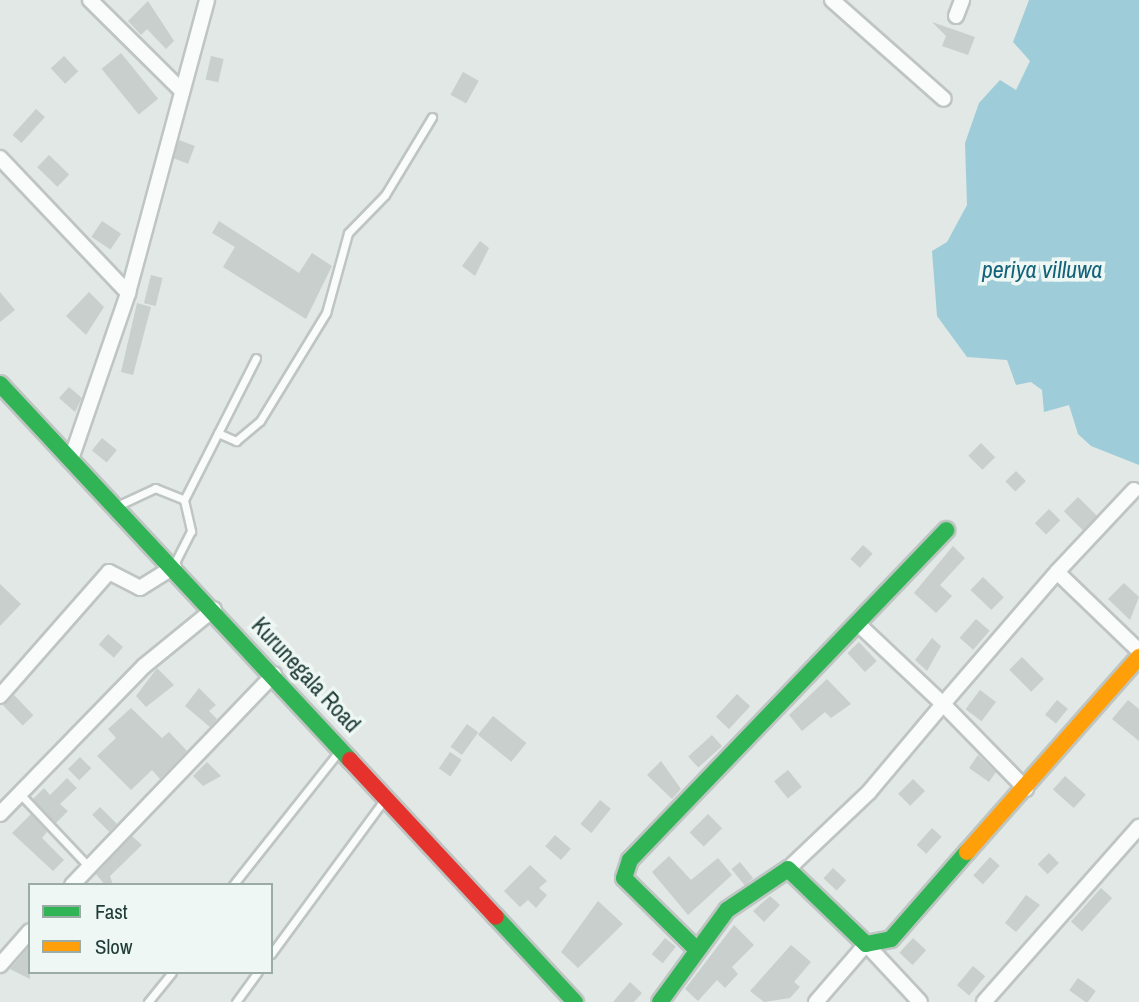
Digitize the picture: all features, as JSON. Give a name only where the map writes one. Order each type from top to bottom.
[{"type":"main road","name":"Kurunegala Road","points":[[0,384],[274,674],[575,1002]]},
{"type":"main road","points":[[696,949],[624,878],[630,860],[946,530]]},
{"type":"main road","points":[[660,1002],[727,910],[788,869],[866,944],[891,939],[1026,789],[1139,657]]},
{"type":"street","points":[[90,0],[179,88]]},
{"type":"street","points":[[71,458],[128,293],[179,88],[207,0]]},
{"type":"street","points":[[832,0],[944,99]]},
{"type":"street","points":[[956,16],[962,0]]},
{"type":"street","points":[[0,158],[128,293]]},
{"type":"street","points":[[788,869],[869,792],[1057,572],[1134,490]]},
{"type":"street","points":[[0,696],[109,572],[139,588],[173,567]]},
{"type":"street","points":[[1057,572],[1139,651]]},
{"type":"street","points":[[0,814],[144,666],[214,610]]},
{"type":"street","points":[[858,624],[943,704],[1026,789]]},
{"type":"street","points":[[74,883],[274,674]]},
{"type":"street","points":[[984,1002],[1139,827]]},
{"type":"street","points":[[0,965],[28,933]]},
{"type":"street","points":[[816,1002],[866,944],[920,1002]]},
{"type":"lane","points":[[218,433],[236,442],[260,421],[326,313],[348,233],[385,195],[432,117]]},
{"type":"lane","points":[[173,567],[191,531],[184,500],[256,358]]},
{"type":"lane","points":[[117,507],[155,488],[184,500]]},
{"type":"lane","points":[[235,883],[342,748]]},
{"type":"lane","points":[[19,794],[89,867]]},
{"type":"lane","points":[[273,951],[387,796]]},
{"type":"lane","points":[[148,1002],[170,974]]},
{"type":"lane","points":[[236,1002],[257,974]]},
{"type":"water","name":"periya villuwa","points":[[1029,0],[1139,0],[1139,465],[1091,446],[1078,434],[1069,405],[1044,412],[1042,390],[1031,382],[1016,385],[1007,360],[967,357],[937,316],[932,251],[947,242],[967,205],[965,143],[979,103],[1000,80],[1016,90],[1030,61],[1013,42]]},
{"type":"building","points":[[148,1],[174,41],[166,49],[147,29],[141,35],[128,21]]},
{"type":"building","points":[[932,22],[975,37],[968,55],[942,46],[946,36]]},
{"type":"building","points":[[121,53],[158,99],[139,115],[102,69]]},
{"type":"building","points":[[64,56],[78,71],[65,84],[51,68]]},
{"type":"building","points":[[211,56],[224,59],[218,82],[206,79]]},
{"type":"building","points":[[463,72],[479,81],[466,103],[450,95]]},
{"type":"building","points":[[36,109],[45,117],[21,143],[13,135]]},
{"type":"building","points":[[179,140],[195,146],[188,164],[172,158]]},
{"type":"building","points":[[49,155],[69,174],[57,187],[37,167]]},
{"type":"building","points":[[102,221],[121,234],[110,250],[91,237]]},
{"type":"building","points":[[219,221],[299,273],[312,253],[332,266],[306,319],[223,267],[235,247],[212,233]]},
{"type":"building","points":[[480,241],[489,248],[475,276],[462,266]]},
{"type":"building","points":[[151,275],[163,278],[156,306],[144,303]]},
{"type":"building","points":[[0,292],[15,310],[0,322]]},
{"type":"building","points":[[89,292],[104,307],[86,335],[66,316]]},
{"type":"building","points":[[137,303],[151,307],[133,375],[121,372]]},
{"type":"building","points":[[69,387],[82,398],[75,412],[59,398]]},
{"type":"building","points":[[102,438],[117,450],[107,462],[92,450]]},
{"type":"building","points":[[981,443],[995,457],[982,470],[968,456]]},
{"type":"building","points":[[1016,471],[1026,481],[1015,492],[1005,482]]},
{"type":"building","points":[[1078,497],[1097,516],[1083,530],[1064,511]]},
{"type":"building","points":[[1049,509],[1060,520],[1046,534],[1035,523]]},
{"type":"building","points":[[863,545],[873,554],[860,568],[850,559]]},
{"type":"building","points":[[953,546],[965,558],[940,585],[952,596],[936,613],[914,593]]},
{"type":"building","points":[[983,577],[1004,597],[991,610],[970,590]]},
{"type":"building","points":[[1124,583],[1139,597],[1130,620],[1108,599]]},
{"type":"building","points":[[0,584],[21,604],[0,626]]},
{"type":"building","points":[[976,619],[990,631],[973,650],[960,638]]},
{"type":"building","points":[[108,634],[123,647],[114,658],[99,645]]},
{"type":"building","points":[[932,638],[941,646],[927,671],[915,660]]},
{"type":"building","points":[[859,642],[877,661],[865,672],[847,653]]},
{"type":"building","points":[[1022,657],[1044,679],[1031,692],[1009,670]]},
{"type":"building","points":[[157,668],[174,685],[146,707],[136,696]]},
{"type":"building","points":[[827,679],[851,704],[831,718],[825,712],[802,731],[789,715]]},
{"type":"building","points":[[199,688],[216,705],[209,711],[217,719],[210,727],[185,706]]},
{"type":"building","points":[[980,690],[996,702],[982,721],[966,709]]},
{"type":"building","points":[[737,694],[750,706],[729,729],[716,717]]},
{"type":"building","points":[[14,695],[33,715],[23,726],[3,705]]},
{"type":"building","points":[[1057,700],[1068,709],[1056,724],[1045,715]]},
{"type":"building","points":[[1128,700],[1139,709],[1139,741],[1112,719]]},
{"type":"building","points":[[131,708],[162,738],[169,732],[187,751],[160,779],[152,770],[131,790],[97,756],[116,738],[108,729]]},
{"type":"building","points":[[493,716],[526,743],[511,762],[478,735]]},
{"type":"building","points":[[467,724],[478,732],[462,755],[451,747]]},
{"type":"building","points":[[712,735],[722,746],[698,768],[688,756]]},
{"type":"building","points":[[450,752],[462,760],[450,776],[439,769]]},
{"type":"building","points":[[978,755],[996,772],[989,782],[969,768]]},
{"type":"building","points":[[80,757],[91,768],[79,780],[68,769]]},
{"type":"building","points":[[661,761],[681,789],[672,799],[647,775]]},
{"type":"building","points":[[207,762],[221,776],[203,786],[193,776]]},
{"type":"building","points":[[788,770],[802,787],[788,798],[774,781]]},
{"type":"building","points":[[1065,776],[1086,795],[1074,808],[1053,789]]},
{"type":"building","points":[[67,778],[77,788],[60,804],[68,811],[56,823],[33,799],[44,788],[50,795]]},
{"type":"building","points":[[913,779],[925,791],[910,806],[898,794]]},
{"type":"building","points":[[600,800],[611,809],[591,833],[580,824]]},
{"type":"building","points":[[100,807],[117,824],[109,832],[92,815]]},
{"type":"building","points":[[31,814],[47,832],[42,838],[64,860],[53,871],[12,833]]},
{"type":"building","points":[[708,814],[722,828],[704,847],[690,832]]},
{"type":"building","points":[[932,828],[942,837],[926,854],[917,845]]},
{"type":"building","points":[[555,835],[571,849],[561,860],[545,846]]},
{"type":"building","points":[[132,836],[142,845],[110,876],[112,883],[103,883],[96,874]]},
{"type":"building","points":[[1049,853],[1059,863],[1048,874],[1038,864]]},
{"type":"building","points":[[669,856],[691,880],[718,858],[732,875],[688,915],[652,872]]},
{"type":"building","points":[[990,857],[1000,866],[983,884],[973,876]]},
{"type":"building","points":[[740,862],[753,878],[745,885],[731,869]]},
{"type":"building","points":[[530,865],[547,881],[539,888],[547,895],[536,908],[528,900],[520,907],[504,891]]},
{"type":"building","points":[[833,868],[846,880],[837,891],[823,878]]},
{"type":"building","points":[[1101,888],[1112,898],[1082,931],[1071,921]]},
{"type":"building","points":[[1026,895],[1040,905],[1016,932],[1005,923]]},
{"type":"building","points":[[770,896],[780,905],[764,922],[753,911]]},
{"type":"building","points":[[598,901],[623,924],[578,968],[561,952]]},
{"type":"building","points":[[734,925],[754,945],[732,967],[738,974],[725,988],[717,980],[698,1001],[685,989]]},
{"type":"building","points":[[665,938],[676,947],[663,963],[652,954]]},
{"type":"building","points":[[913,938],[926,950],[913,965],[899,953]]},
{"type":"building","points":[[791,945],[811,962],[794,982],[800,987],[790,998],[764,1002],[750,991]]},
{"type":"building","points":[[28,948],[30,979],[10,969]]},
{"type":"building","points":[[973,966],[985,976],[969,995],[957,985]]},
{"type":"building","points":[[1078,978],[1096,991],[1086,1002],[1069,990]]},
{"type":"building","points":[[630,982],[642,993],[634,1002],[613,1002]]},
{"type":"traffic: fast","points":[[0,384],[350,760]]},
{"type":"traffic: fast","points":[[696,949],[624,878],[630,860],[946,530]]},
{"type":"traffic: fast","points":[[660,1002],[727,910],[788,869],[866,944],[891,939],[967,852]]},
{"type":"traffic: fast","points":[[496,917],[575,1002]]},
{"type":"traffic: slow","points":[[967,852],[1139,657]]},
{"type":"traffic: jam","points":[[350,760],[496,917]]}]
